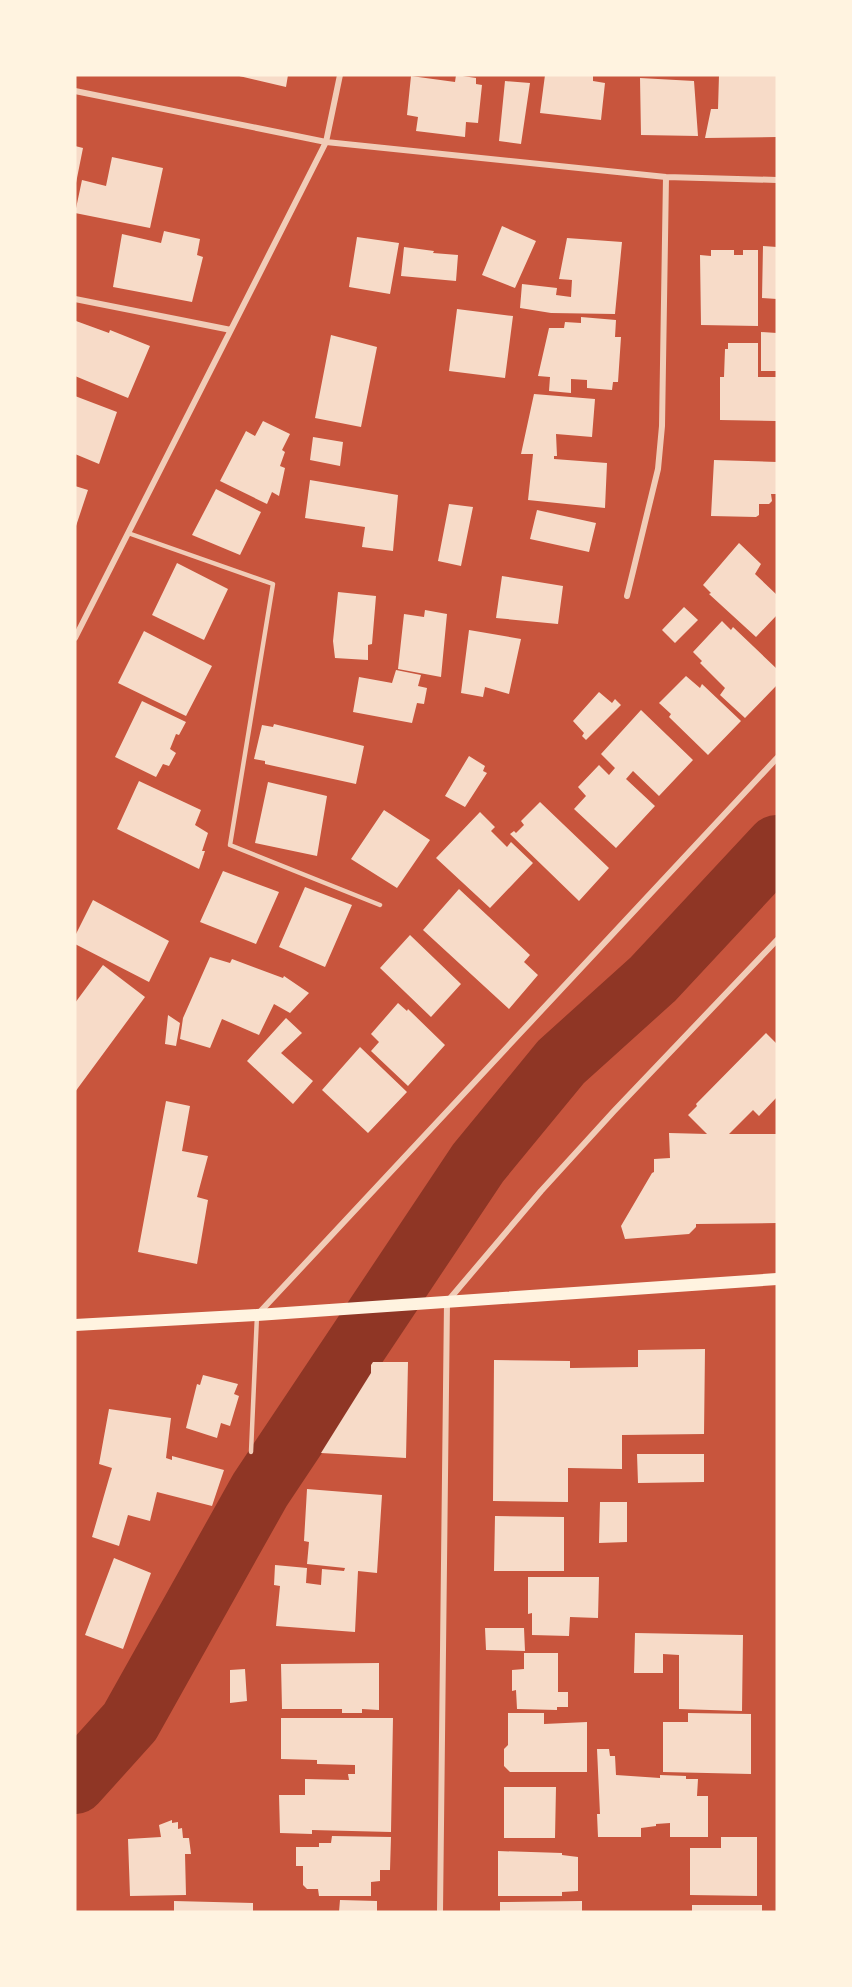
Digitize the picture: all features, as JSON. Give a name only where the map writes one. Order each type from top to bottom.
[{"type":"main road","points":[[75,1326],[777,1279]]},
{"type":"street","points":[[75,638],[326,142],[340,75]]},
{"type":"street","points":[[75,91],[326,142],[666,177],[777,180]]},
{"type":"street","points":[[627,596],[658,469],[662,426],[666,177]]},
{"type":"street","points":[[75,299],[231,330]]},
{"type":"street","points":[[257,1315],[777,758]]},
{"type":"street","points":[[440,1912],[447,1302],[592,1135],[777,940]]},
{"type":"lane","points":[[128,533],[273,584],[230,845],[381,905]]},
{"type":"lane","points":[[251,1452],[257,1315]]},
{"type":"building","points":[[235,75],[288,75],[286,87]]},
{"type":"building","points":[[456,75],[476,78],[476,84],[482,85],[478,123],[466,122],[465,137],[416,131],[418,117],[407,115],[411,76],[455,82]]},
{"type":"building","points":[[545,75],[593,75],[593,81],[605,83],[601,120],[540,113]]},
{"type":"building","points":[[719,75],[777,76],[777,137],[705,138],[711,109],[718,109]]},
{"type":"building","points":[[640,78],[694,81],[698,136],[641,135]]},
{"type":"building","points":[[505,81],[530,83],[521,144],[499,141]]},
{"type":"building","points":[[75,146],[83,148],[76,183],[75,183]]},
{"type":"building","points":[[112,157],[163,168],[150,228],[75,213],[82,180],[106,186]]},
{"type":"building","points":[[502,226],[536,241],[515,288],[482,275]]},
{"type":"building","points":[[164,231],[200,239],[197,255],[203,257],[192,302],[113,287],[122,234],[161,243]]},
{"type":"building","points":[[357,237],[399,243],[390,294],[349,287]]},
{"type":"building","points":[[567,238],[622,242],[615,314],[551,313],[520,308],[522,284],[557,288],[556,295],[571,297],[572,280],[559,279]]},
{"type":"building","points":[[763,246],[777,247],[777,299],[762,298]]},
{"type":"building","points":[[404,247],[458,255],[456,281],[401,276]]},
{"type":"building","points":[[711,250],[734,250],[734,255],[743,255],[743,250],[758,250],[758,326],[701,325],[700,255],[711,256]]},
{"type":"building","points":[[457,309],[513,316],[505,378],[449,371]]},
{"type":"building","points":[[581,317],[616,320],[615,337],[621,337],[618,382],[613,382],[612,390],[587,388],[587,380],[571,379],[571,393],[549,391],[550,377],[538,376],[549,328],[564,328],[565,322],[581,323]]},
{"type":"building","points":[[76,321],[109,333],[110,330],[150,346],[128,398],[75,376]]},
{"type":"building","points":[[761,332],[777,333],[777,371],[761,371]]},
{"type":"building","points":[[331,335],[377,347],[361,427],[315,418]]},
{"type":"building","points":[[728,343],[758,343],[758,377],[777,377],[777,421],[720,420],[720,377],[724,377],[725,349],[728,349]]},
{"type":"building","points":[[534,394],[595,399],[592,437],[556,434],[557,456],[554,456],[554,459],[607,463],[605,508],[528,500],[533,454],[521,454]]},
{"type":"building","points":[[75,396],[117,412],[99,464],[75,454]]},
{"type":"building","points":[[263,421],[290,434],[282,450],[285,452],[280,466],[285,468],[279,496],[272,492],[267,504],[220,481],[246,431],[255,436]]},
{"type":"building","points":[[313,437],[343,442],[340,466],[310,460]]},
{"type":"building","points":[[714,460],[777,462],[777,494],[771,494],[772,501],[769,504],[759,504],[759,515],[756,517],[711,516]]},
{"type":"building","points":[[310,480],[398,495],[393,551],[362,547],[365,527],[305,518]]},
{"type":"building","points":[[75,486],[88,490],[75,529]]},
{"type":"building","points":[[216,489],[261,512],[240,555],[192,535]]},
{"type":"building","points":[[449,504],[473,507],[461,566],[438,561]]},
{"type":"building","points":[[537,510],[596,523],[589,552],[530,539]]},
{"type":"building","points":[[739,543],[761,564],[755,574],[777,595],[777,615],[756,637],[709,594],[711,593],[703,585]]},
{"type":"building","points":[[177,563],[228,589],[204,640],[152,615]]},
{"type":"building","points":[[502,576],[563,586],[558,624],[496,618]]},
{"type":"building","points":[[338,592],[376,596],[372,644],[368,645],[368,660],[335,658],[333,641]]},
{"type":"building","points":[[684,607],[698,620],[675,643],[662,630]]},
{"type":"building","points":[[425,610],[447,614],[441,677],[398,669],[404,614],[424,617]]},
{"type":"building","points":[[722,621],[731,630],[733,627],[777,669],[777,685],[745,718],[720,695],[725,688],[700,663],[702,661],[693,652]]},
{"type":"building","points":[[469,630],[521,639],[509,694],[485,687],[483,697],[461,693]]},
{"type":"building","points":[[144,631],[212,666],[186,716],[118,683]]},
{"type":"building","points":[[396,670],[421,675],[418,686],[427,688],[424,704],[417,703],[412,723],[353,712],[359,677],[392,683]]},
{"type":"building","points":[[686,676],[700,688],[702,684],[741,721],[708,755],[669,717],[671,714],[659,703]]},
{"type":"building","points":[[599,692],[612,703],[615,699],[621,705],[586,740],[582,736],[584,733],[573,721]]},
{"type":"building","points":[[142,701],[186,722],[179,735],[176,734],[170,749],[176,753],[169,766],[163,764],[156,777],[115,757]]},
{"type":"building","points":[[641,710],[693,760],[659,796],[633,771],[626,779],[655,806],[616,848],[574,809],[586,796],[578,787],[599,765],[609,775],[615,768],[601,754]]},
{"type":"building","points":[[274,724],[364,746],[356,784],[265,764],[265,761],[254,759],[262,725],[273,727]]},
{"type":"building","points":[[469,756],[485,766],[483,771],[487,773],[465,807],[445,796]]},
{"type":"building","points":[[139,781],[201,810],[195,825],[208,833],[199,869],[117,829]]},
{"type":"building","points":[[268,782],[327,796],[317,856],[255,843]]},
{"type":"building","points":[[540,802],[609,868],[579,901],[510,834],[514,831],[516,833],[524,825],[521,821]]},
{"type":"building","points":[[384,810],[430,840],[397,888],[351,859]]},
{"type":"building","points":[[480,812],[495,827],[491,831],[507,847],[511,842],[533,863],[490,908],[436,858]]},
{"type":"building","points":[[223,871],[279,892],[256,944],[200,922]]},
{"type":"building","points":[[305,887],[352,905],[325,967],[279,947]]},
{"type":"building","points":[[459,889],[530,955],[524,962],[538,975],[509,1009],[423,930]]},
{"type":"building","points":[[93,900],[169,941],[149,982],[75,944],[75,936]]},
{"type":"building","points":[[410,935],[461,984],[431,1017],[380,968]]},
{"type":"building","points":[[210,957],[230,963],[232,959],[283,978],[284,976],[309,993],[290,1013],[274,1004],[259,1035],[222,1019],[210,1048],[180,1039],[183,1018]]},
{"type":"building","points":[[103,965],[145,997],[75,1092],[75,1003]]},
{"type":"building","points":[[398,1003],[407,1011],[408,1009],[445,1045],[408,1086],[371,1051],[379,1042],[371,1034]]},
{"type":"building","points":[[168,1015],[180,1023],[176,1046],[165,1044]]},
{"type":"building","points":[[286,1018],[302,1033],[281,1053],[313,1081],[293,1104],[247,1061]]},
{"type":"building","points":[[766,1033],[777,1044],[777,1097],[759,1116],[753,1110],[729,1134],[777,1134],[777,1223],[696,1224],[689,1234],[625,1239],[621,1226],[654,1172],[654,1159],[670,1158],[669,1133],[707,1134],[688,1115]]},
{"type":"building","points":[[360,1047],[407,1092],[368,1133],[322,1090]]},
{"type":"building","points":[[166,1101],[190,1106],[182,1151],[208,1156],[197,1197],[208,1200],[197,1264],[138,1252]]},
{"type":"building","points":[[705,1349],[704,1434],[622,1435],[622,1469],[568,1468],[568,1502],[493,1501],[494,1360],[570,1361],[570,1368],[638,1367],[638,1350]]},
{"type":"building","points":[[373,1362],[408,1362],[406,1458],[321,1453],[371,1373]]},
{"type":"building","points":[[203,1375],[238,1384],[234,1394],[239,1396],[230,1426],[221,1423],[217,1438],[186,1428],[197,1384],[200,1385]]},
{"type":"building","points":[[109,1409],[171,1418],[166,1458],[172,1460],[172,1456],[224,1470],[212,1506],[157,1492],[150,1521],[128,1515],[119,1546],[92,1537],[112,1468],[99,1464]]},
{"type":"building","points":[[637,1454],[704,1454],[704,1482],[638,1483]]},
{"type":"building","points":[[307,1489],[382,1495],[377,1573],[358,1571],[355,1632],[276,1626],[280,1586],[274,1585],[275,1565],[307,1568],[306,1583],[321,1585],[322,1569],[344,1571],[345,1568],[307,1564],[309,1542],[304,1541]]},
{"type":"building","points":[[600,1502],[627,1502],[627,1542],[599,1543]]},
{"type":"building","points":[[495,1516],[564,1517],[564,1571],[494,1571]]},
{"type":"building","points":[[114,1558],[151,1573],[123,1649],[85,1635]]},
{"type":"building","points":[[528,1577],[599,1577],[598,1618],[570,1617],[569,1636],[532,1635],[532,1613],[528,1614]]},
{"type":"building","points":[[485,1628],[524,1628],[525,1651],[486,1650]]},
{"type":"building","points":[[635,1633],[743,1635],[742,1711],[679,1709],[679,1655],[663,1654],[663,1673],[634,1673]]},
{"type":"building","points":[[524,1653],[558,1653],[558,1692],[568,1692],[568,1707],[557,1707],[557,1710],[517,1709],[516,1690],[512,1691],[512,1670],[524,1669]]},
{"type":"building","points":[[379,1663],[379,1710],[362,1709],[362,1713],[342,1713],[342,1709],[282,1709],[281,1664]]},
{"type":"building","points":[[245,1669],[247,1701],[230,1703],[230,1670]]},
{"type":"building","points":[[508,1713],[544,1713],[544,1724],[587,1722],[587,1772],[510,1772],[504,1766],[504,1749],[508,1745]]},
{"type":"building","points":[[688,1713],[751,1714],[751,1774],[663,1772],[663,1722],[688,1722]]},
{"type":"building","points":[[281,1718],[393,1718],[391,1832],[312,1830],[312,1834],[280,1833],[279,1795],[305,1795],[305,1779],[349,1780],[348,1774],[355,1774],[355,1765],[317,1764],[317,1760],[281,1759]]},
{"type":"building","points":[[597,1749],[609,1749],[610,1756],[615,1756],[616,1775],[660,1778],[660,1775],[686,1776],[686,1779],[698,1779],[697,1796],[708,1796],[708,1837],[670,1837],[670,1823],[641,1828],[641,1837],[598,1837],[597,1814],[600,1814]]},
{"type":"building","points":[[504,1787],[556,1787],[555,1838],[504,1838]]},
{"type":"building","points":[[172,1820],[172,1823],[178,1822],[178,1829],[182,1828],[183,1838],[189,1838],[191,1854],[185,1854],[186,1895],[130,1896],[128,1839],[161,1837],[159,1825]]},
{"type":"building","points":[[332,1836],[391,1837],[390,1870],[380,1870],[380,1881],[371,1882],[371,1896],[319,1896],[318,1889],[307,1889],[303,1885],[303,1866],[296,1866],[296,1847],[319,1847],[319,1843],[331,1843]]},
{"type":"building","points":[[721,1837],[757,1837],[757,1896],[690,1895],[690,1848],[721,1848]]},
{"type":"building","points":[[498,1851],[562,1853],[562,1855],[578,1857],[578,1891],[562,1892],[562,1896],[498,1896]]},
{"type":"building","points":[[340,1900],[377,1901],[377,1912],[339,1912]]},
{"type":"building","points":[[174,1901],[253,1903],[253,1912],[174,1912]]},
{"type":"building","points":[[582,1901],[582,1912],[500,1912],[500,1902]]},
{"type":"building","points":[[692,1905],[762,1905],[762,1912],[692,1912]]},
{"type":"waterway","points":[[75,1783],[130,1722],[260,1490],[478,1163],[561,1062],[653,979],[777,846]]}]
